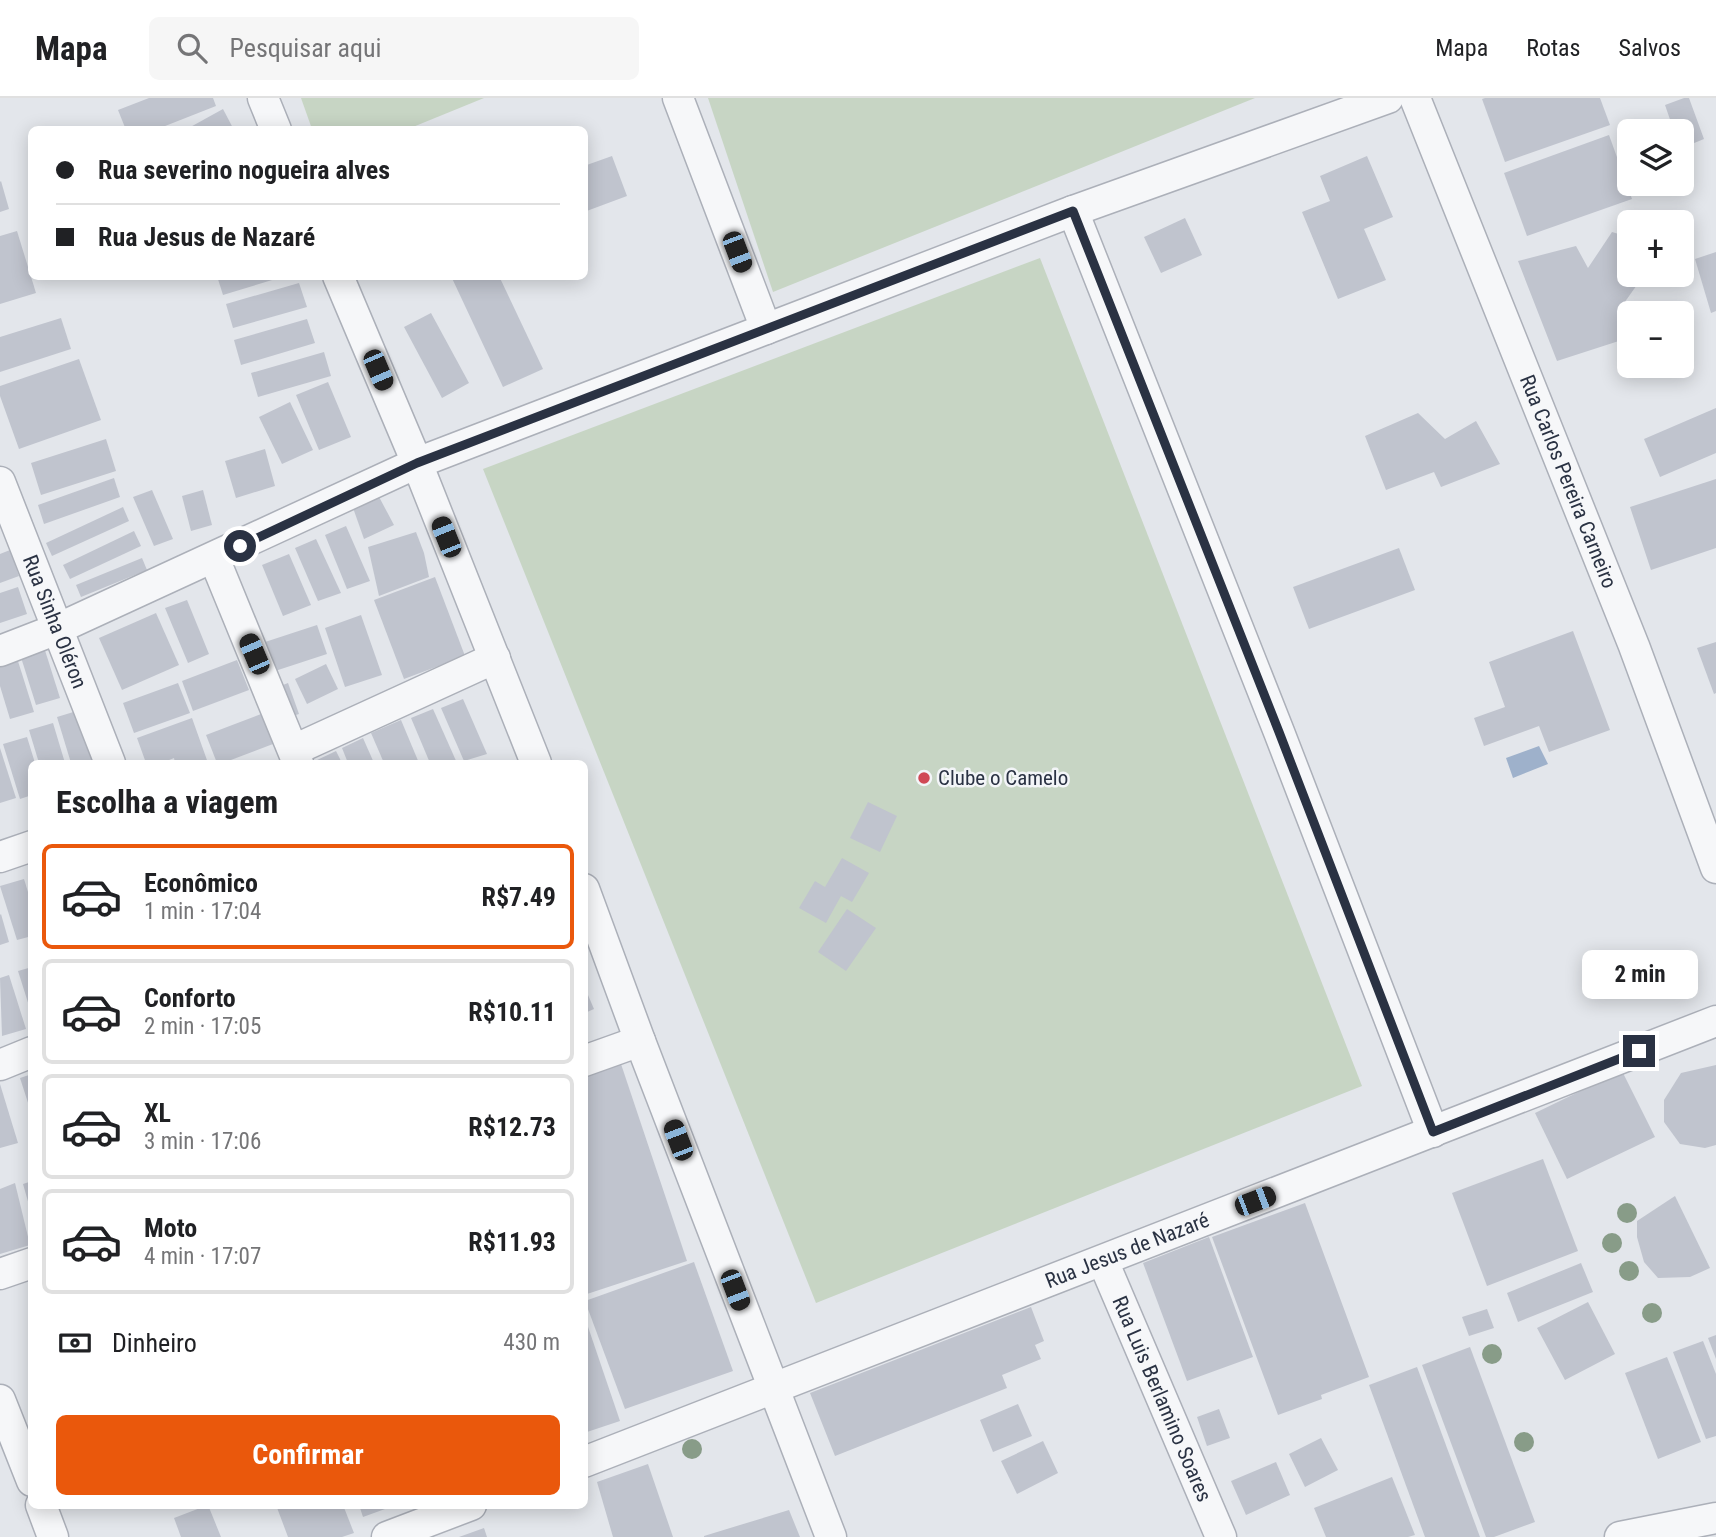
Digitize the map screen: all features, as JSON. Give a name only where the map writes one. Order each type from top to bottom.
[{"type":"street","points":[[263,98],[274,126]]},
{"type":"street","points":[[678,98],[766,329]]},
{"type":"street","points":[[0,651],[57,629],[417,463],[1073,211],[1388,98]]},
{"type":"street","name":"Rua Carlos Pereira Carneiro","points":[[1415,98],[1634,646],[1716,868]]},
{"type":"street","points":[[1073,211],[1279,732],[1433,1132]]},
{"type":"street","points":[[340,280],[417,463],[535,760]]},
{"type":"street","name":"Rua Sinha Oléron","points":[[0,482],[109,760]]},
{"type":"street","points":[[214,558],[296,756],[495,659]]},
{"type":"street","points":[[0,857],[28,847]]},
{"type":"street","points":[[588,900],[831,1537]]},
{"type":"street","name":"Rua Jesus de Nazaré","points":[[588,1460],[1716,1021]]},
{"type":"street","points":[[588,1060],[640,1041]]},
{"type":"street","points":[[0,1065],[28,1054]]},
{"type":"street","name":"Rua Luis Berlamino Soares","points":[[1103,1261],[1221,1537]]},
{"type":"street","points":[[0,1274],[28,1264]]},
{"type":"street","points":[[0,1400],[28,1471]]},
{"type":"street","points":[[42,1509],[53,1537]]},
{"type":"street","points":[[387,1537],[460,1509]]},
{"type":"street","points":[[1620,1537],[1716,1518]]},
{"type":"green space","points":[[301,98],[484,98],[415,126],[311,126]]},
{"type":"green space","points":[[708,98],[1255,98],[773,292]]},
{"type":"green space","name":"Clube o Camelo","points":[[1040,258],[1362,1086],[816,1303],[483,469]]},
{"type":"water","points":[[1539,746],[1548,764],[1513,778],[1506,758]]},
{"type":"building","points":[[149,98],[213,98],[216,106],[165,126],[124,126],[118,110]]},
{"type":"building","points":[[1600,98],[1610,125],[1505,162],[1482,99]]},
{"type":"building","points":[[1689,98],[1704,139],[1694,143],[1694,119],[1670,119],[1665,105]]},
{"type":"building","points":[[223,109],[232,126],[192,126]]},
{"type":"building","points":[[1609,135],[1617,157],[1617,196],[1631,196],[1632,199],[1527,236],[1504,173]]},
{"type":"building","points":[[612,156],[627,196],[588,211],[588,165]]},
{"type":"building","points":[[1367,156],[1393,217],[1364,229],[1386,280],[1338,299],[1302,212],[1330,201],[1320,176]]},
{"type":"building","points":[[0,182],[9,209],[0,212]]},
{"type":"building","points":[[1185,218],[1202,255],[1161,273],[1144,237]]},
{"type":"building","points":[[17,231],[28,267],[28,280],[32,280],[36,293],[0,304],[0,236]]},
{"type":"building","points":[[1612,232],[1617,233],[1617,287],[1635,287],[1626,301],[1617,301],[1617,342],[1557,361],[1518,261],[1576,246],[1588,268]]},
{"type":"building","points":[[1716,252],[1716,311],[1711,313],[1695,259]]},
{"type":"building","points":[[218,280],[272,280],[223,295]]},
{"type":"building","points":[[453,280],[501,280],[543,369],[503,387]]},
{"type":"building","points":[[299,283],[307,307],[233,328],[226,304]]},
{"type":"building","points":[[431,313],[469,383],[442,398],[404,327]]},
{"type":"building","points":[[61,318],[71,349],[0,372],[0,337]]},
{"type":"building","points":[[307,319],[315,343],[241,365],[234,340]]},
{"type":"building","points":[[324,352],[331,376],[258,397],[251,373]]},
{"type":"building","points":[[79,359],[101,420],[19,449],[0,396],[0,386]]},
{"type":"building","points":[[328,382],[351,437],[319,450],[296,395]]},
{"type":"building","points":[[290,402],[313,450],[282,464],[259,417]]},
{"type":"building","points":[[1716,408],[1716,453],[1660,477],[1644,439]]},
{"type":"building","points":[[1418,413],[1445,439],[1476,421],[1500,464],[1441,487],[1434,472],[1386,490],[1365,436]]},
{"type":"building","points":[[106,439],[116,471],[41,495],[31,463]]},
{"type":"building","points":[[265,449],[275,486],[236,498],[225,461]]},
{"type":"building","points":[[114,478],[120,497],[44,524],[38,505]]},
{"type":"building","points":[[1716,479],[1716,548],[1651,570],[1630,507]]},
{"type":"building","points":[[152,490],[173,539],[154,546],[133,497]]},
{"type":"building","points":[[203,490],[212,525],[191,531],[182,496]]},
{"type":"building","points":[[378,495],[394,525],[364,539],[352,505]]},
{"type":"building","points":[[123,507],[129,521],[52,556],[46,543]]},
{"type":"building","points":[[346,526],[370,581],[347,589],[325,535]]},
{"type":"building","points":[[134,531],[141,546],[70,579],[63,565]]},
{"type":"building","points":[[416,532],[429,577],[379,596],[368,547]]},
{"type":"building","points":[[316,539],[341,593],[318,601],[295,548]]},
{"type":"building","points":[[1399,548],[1415,590],[1309,629],[1293,587]]},
{"type":"building","points":[[10,550],[19,576],[0,583],[0,554]]},
{"type":"building","points":[[289,554],[311,605],[283,616],[262,565]]},
{"type":"building","points":[[142,558],[147,570],[81,597],[76,585]]},
{"type":"building","points":[[435,577],[465,656],[404,679],[374,600]]},
{"type":"building","points":[[18,587],[27,614],[0,623],[0,593]]},
{"type":"building","points":[[187,600],[209,654],[188,663],[165,608]]},
{"type":"building","points":[[156,613],[179,665],[122,690],[99,638]]},
{"type":"building","points":[[361,615],[382,675],[345,687],[325,628]]},
{"type":"building","points":[[317,625],[327,654],[275,671],[265,642]]},
{"type":"building","points":[[1573,631],[1610,730],[1549,752],[1539,726],[1484,746],[1474,718],[1505,707],[1489,662]]},
{"type":"building","points":[[1716,642],[1716,693],[1714,694],[1697,648]]},
{"type":"building","points":[[43,644],[60,698],[36,705],[19,651]]},
{"type":"building","points":[[17,658],[34,712],[10,719],[0,686],[0,663]]},
{"type":"building","points":[[237,660],[249,690],[193,711],[182,681]]},
{"type":"building","points":[[326,664],[338,689],[307,704],[295,679]]},
{"type":"building","points":[[178,683],[190,713],[134,733],[123,703]]},
{"type":"building","points":[[288,683],[299,714],[283,719],[273,689]]},
{"type":"building","points":[[463,699],[487,754],[464,760],[441,708]]},
{"type":"building","points":[[433,709],[456,760],[429,760],[411,718]]},
{"type":"building","points":[[80,710],[96,760],[70,760],[57,717]]},
{"type":"building","points":[[261,714],[273,744],[231,760],[216,760],[206,735]]},
{"type":"building","points":[[192,718],[207,760],[145,760],[137,738]]},
{"type":"building","points":[[401,720],[418,760],[383,760],[371,733]]},
{"type":"building","points":[[53,723],[64,760],[38,760],[29,730]]},
{"type":"building","points":[[27,737],[34,760],[28,760],[28,796],[20,799],[3,744]]},
{"type":"building","points":[[363,738],[373,760],[347,760],[342,748]]},
{"type":"building","points":[[0,748],[16,798],[0,803]]},
{"type":"building","points":[[336,751],[340,760],[317,760]]},
{"type":"building","points":[[868,802],[897,816],[880,852],[850,838]]},
{"type":"building","points":[[842,858],[869,873],[852,902],[841,896],[826,923],[799,908],[815,881],[825,887]]},
{"type":"building","points":[[24,879],[28,892],[28,937],[17,940],[0,886]]},
{"type":"building","points":[[847,909],[876,928],[846,971],[818,952]]},
{"type":"building","points":[[0,915],[9,942],[0,945]]},
{"type":"building","points":[[28,968],[28,1003],[18,971]]},
{"type":"building","points":[[9,975],[26,1029],[2,1036],[0,978]]},
{"type":"building","points":[[588,995],[594,1009],[588,1012]]},
{"type":"building","points":[[621,1064],[687,1261],[588,1294],[588,1075]]},
{"type":"building","points":[[1716,1065],[1716,1145],[1705,1148],[1680,1144],[1664,1122],[1664,1100],[1681,1073]]},
{"type":"building","points":[[1622,1071],[1655,1137],[1567,1179],[1535,1113]]},
{"type":"building","points":[[28,1075],[28,1103],[20,1078]]},
{"type":"building","points":[[0,1084],[18,1143],[0,1148]]},
{"type":"building","points":[[1543,1159],[1578,1251],[1487,1286],[1452,1193]]},
{"type":"building","points":[[28,1182],[28,1202],[23,1184]]},
{"type":"building","points":[[15,1183],[28,1246],[0,1254],[0,1189]]},
{"type":"building","points":[[1675,1196],[1710,1268],[1690,1277],[1658,1278],[1644,1262],[1637,1237],[1637,1221]]},
{"type":"building","points":[[1305,1203],[1369,1377],[1321,1395],[1322,1399],[1278,1415],[1212,1237]]},
{"type":"building","points":[[1209,1237],[1253,1357],[1187,1381],[1143,1263]]},
{"type":"building","points":[[694,1262],[733,1371],[625,1409],[588,1309],[588,1300]]},
{"type":"building","points":[[1581,1263],[1593,1292],[1518,1322],[1507,1293]]},
{"type":"building","points":[[1588,1302],[1615,1354],[1565,1380],[1537,1328]]},
{"type":"building","points":[[1031,1307],[1044,1341],[1035,1345],[1041,1359],[1002,1375],[1007,1388],[835,1456],[810,1393]]},
{"type":"building","points":[[1487,1309],[1494,1328],[1469,1336],[1462,1317]]},
{"type":"building","points":[[588,1327],[620,1421],[588,1432]]},
{"type":"building","points":[[1716,1335],[1716,1359],[1708,1338]]},
{"type":"building","points":[[1703,1341],[1716,1374],[1716,1436],[1706,1439],[1673,1352]]},
{"type":"building","points":[[1470,1347],[1535,1522],[1494,1537],[1486,1537],[1422,1365]]},
{"type":"building","points":[[1667,1357],[1701,1442],[1658,1459],[1625,1373]]},
{"type":"building","points":[[1417,1367],[1480,1537],[1425,1537],[1369,1385]]},
{"type":"building","points":[[1018,1404],[1032,1436],[993,1452],[980,1420]]},
{"type":"building","points":[[1219,1409],[1230,1438],[1207,1446],[1197,1417]]},
{"type":"building","points":[[1321,1438],[1338,1470],[1305,1487],[1289,1454]]},
{"type":"building","points":[[1043,1441],[1058,1473],[1017,1494],[1001,1461]]},
{"type":"building","points":[[1276,1462],[1290,1495],[1246,1515],[1231,1481]]},
{"type":"building","points":[[648,1464],[673,1537],[613,1537],[597,1482]]},
{"type":"building","points":[[1392,1477],[1415,1535],[1326,1537],[1314,1508]]},
{"type":"building","points":[[198,1509],[210,1509],[221,1537],[181,1537],[174,1518]]},
{"type":"building","points":[[278,1509],[345,1509],[354,1533],[342,1537],[288,1537]]},
{"type":"building","points":[[360,1509],[385,1509],[363,1517]]},
{"type":"building","points":[[789,1510],[800,1537],[704,1537],[704,1536]]},
{"type":"building","points":[[484,1528],[487,1537],[459,1537]]},
{"type":"place","name":"Clube o Camelo","points":[[924,778]]},
{"type":"route","points":[[240,546],[417,463],[1073,211],[1279,732],[1433,1132],[1639,1051]]}]
